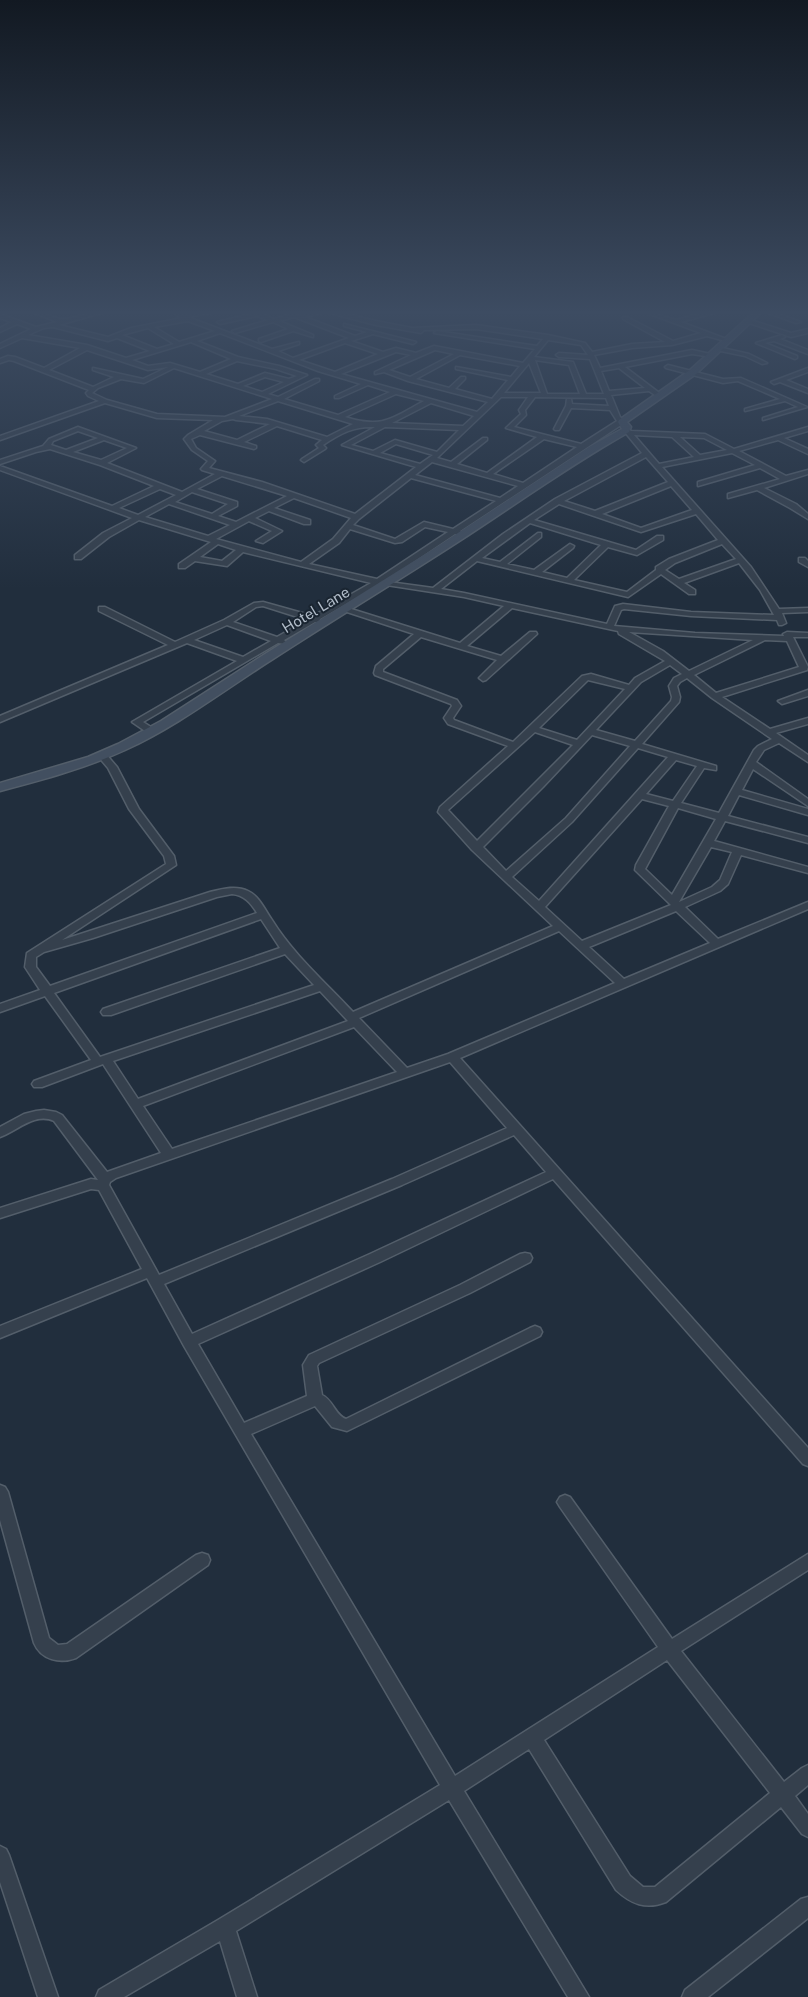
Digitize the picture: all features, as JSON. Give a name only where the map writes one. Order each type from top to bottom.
[{"type":"street","points":[[0,438],[99,403]]},
{"type":"street","points":[[112,403],[150,415],[221,420],[232,418],[268,403]]},
{"type":"street","points":[[295,403],[359,424],[464,428]]},
{"type":"street","points":[[338,418],[370,403]]},
{"type":"street","points":[[422,467],[346,444],[426,403]]},
{"type":"street","points":[[438,403],[479,415]]},
{"type":"street","points":[[303,564],[336,541],[356,517],[438,454],[490,403]]},
{"type":"street","points":[[527,403],[522,410],[524,414],[508,427],[583,447]]},
{"type":"street","points":[[611,403],[617,418],[740,560],[779,614],[788,637],[806,668],[715,696]]},
{"type":"street","name":"Hotel Lane","points":[[0,787],[102,756],[121,748],[146,728],[182,714],[282,642],[319,621],[345,610],[592,449],[625,426],[652,403]]},
{"type":"street","points":[[747,410],[771,403]]},
{"type":"street","points":[[557,429],[569,406],[612,408]]},
{"type":"street","points":[[765,419],[807,408]]},
{"type":"street","points":[[232,418],[260,420],[327,439]]},
{"type":"street","points":[[221,420],[198,431],[199,433],[187,439],[194,449],[212,460],[204,468],[259,484],[356,517]]},
{"type":"street","points":[[237,443],[276,424]]},
{"type":"street","points":[[304,460],[324,448],[319,445],[327,439],[359,424]]},
{"type":"street","points":[[349,526],[395,541],[424,524],[459,534],[523,486],[583,447],[625,426],[674,434],[705,436],[786,479]]},
{"type":"street","points":[[658,466],[733,451],[808,429]]},
{"type":"street","points":[[46,447],[51,440],[76,430],[93,434],[133,449],[102,463]]},
{"type":"street","points":[[199,433],[254,447]]},
{"type":"street","points":[[56,448],[93,434]]},
{"type":"street","points":[[674,434],[699,458]]},
{"type":"street","points":[[488,475],[542,436]]},
{"type":"street","points":[[66,452],[104,438]]},
{"type":"street","points":[[779,438],[808,452]]},
{"type":"street","points":[[452,465],[484,439]]},
{"type":"street","points":[[374,453],[395,442],[438,454]]},
{"type":"street","points":[[1,467],[46,447],[56,448],[102,463],[183,495]]},
{"type":"street","points":[[435,590],[558,501],[647,453]]},
{"type":"street","points":[[431,459],[523,486]]},
{"type":"street","points":[[702,484],[760,466]]},
{"type":"street","points":[[1,467],[139,518],[242,549],[384,583],[435,590],[613,628],[764,638],[808,635]]},
{"type":"street","points":[[731,496],[808,472]]},
{"type":"street","points":[[78,557],[106,534],[221,474]]},
{"type":"street","points":[[410,476],[502,500]]},
{"type":"street","points":[[595,514],[672,483]]},
{"type":"street","points":[[112,509],[160,486]]},
{"type":"street","points":[[758,488],[793,506],[808,517]]},
{"type":"street","points":[[192,490],[234,504],[212,517]]},
{"type":"street","points":[[182,566],[213,540],[236,525],[293,496]]},
{"type":"street","points":[[558,501],[641,530],[698,511]]},
{"type":"street","points":[[169,502],[236,525]]},
{"type":"street","points":[[269,509],[307,522]]},
{"type":"street","points":[[250,519],[278,531],[260,541]]},
{"type":"street","points":[[529,521],[637,553],[660,538]]},
{"type":"street","points":[[501,565],[538,535]]},
{"type":"street","points":[[477,559],[630,595],[660,569],[679,558],[723,541]]},
{"type":"street","points":[[568,581],[606,544]]},
{"type":"street","points":[[536,573],[570,546]]},
{"type":"street","points":[[193,558],[224,564],[242,549]]},
{"type":"street","points":[[678,582],[740,560]]},
{"type":"street","points":[[660,569],[692,592]]},
{"type":"street","points":[[0,719],[188,640],[227,622],[258,603],[319,621],[384,583]]},
{"type":"street","points":[[462,646],[509,606]]},
{"type":"street","points":[[613,628],[618,608],[623,606],[690,614],[779,614],[808,610]]},
{"type":"street","points":[[102,609],[175,645]]},
{"type":"street","points":[[345,610],[502,660]]},
{"type":"street","points":[[227,622],[282,642]]},
{"type":"street","points":[[613,628],[672,661],[715,696],[771,732],[808,760]]},
{"type":"street","points":[[420,633],[379,668],[378,673],[454,702],[457,706],[448,718],[451,722],[514,745]]},
{"type":"street","points":[[484,678],[533,634]]},
{"type":"street","points":[[506,877],[569,820],[675,702],[674,682],[764,638]]},
{"type":"street","points":[[188,640],[243,660]]},
{"type":"street","points":[[146,728],[137,723],[138,720],[243,660],[282,642]]},
{"type":"street","points":[[476,848],[540,785],[630,688],[651,672],[672,661]]},
{"type":"street","points":[[623,984],[476,848],[443,812],[443,809],[588,677],[630,688]]},
{"type":"street","points":[[782,701],[808,693]]},
{"type":"street","points":[[771,732],[808,721]]},
{"type":"street","points":[[533,729],[578,744]]},
{"type":"street","points":[[590,731],[712,768]]},
{"type":"street","points":[[677,904],[720,818],[751,763],[761,748],[780,739]]},
{"type":"street","points":[[102,756],[117,773],[134,808],[169,856],[171,865],[37,950],[31,955],[30,967],[46,992],[136,1104],[169,1155]]},
{"type":"street","points":[[540,906],[674,756]]},
{"type":"street","points":[[751,763],[808,803]]},
{"type":"street","points":[[702,765],[674,806],[640,865],[640,870],[716,943]]},
{"type":"street","points":[[735,791],[808,812]]},
{"type":"street","points":[[639,795],[674,806],[808,840]]},
{"type":"street","points":[[709,843],[808,870]]},
{"type":"street","points":[[580,946],[677,904],[702,896],[724,882],[738,851]]},
{"type":"street","points":[[37,950],[80,939],[229,890],[247,894],[254,900],[287,949],[405,1073]]},
{"type":"street","points":[[0,1213],[91,1184],[104,1182],[112,1174],[452,1057],[808,905]]},
{"type":"street","points":[[0,1008],[263,915]]},
{"type":"street","points":[[136,1104],[354,1019],[561,926]]},
{"type":"street","points":[[107,1012],[287,949]]},
{"type":"street","points":[[38,1084],[322,986]]},
{"type":"street","points":[[452,1057],[808,1459]]},
{"type":"street","points":[[0,1132],[38,1115],[52,1114],[58,1118],[104,1182],[188,1342],[452,1788],[579,1997]]},
{"type":"street","points":[[0,1332],[153,1276],[397,1182],[516,1129]]},
{"type":"street","points":[[188,1342],[375,1258],[555,1173]]},
{"type":"street","points":[[315,1398],[310,1365],[314,1359],[465,1289],[525,1258]]},
{"type":"street","points":[[241,1432],[315,1398],[322,1400],[337,1424],[342,1426],[348,1425],[535,1332]]},
{"type":"street","points":[[0,1492],[42,1643],[55,1653],[70,1652],[202,1560]]},
{"type":"street","points":[[565,1502],[670,1650],[808,1828]]},
{"type":"street","points":[[106,1997],[225,1927],[452,1788],[808,1560]]},
{"type":"street","points":[[532,1737],[623,1883],[632,1893],[646,1898],[659,1895],[782,1793],[808,1774]]},
{"type":"street","points":[[0,1855],[5,1891],[48,1997]]},
{"type":"street","points":[[700,1994],[808,1906]]},
{"type":"street","points":[[225,1927],[247,1997]]}]
